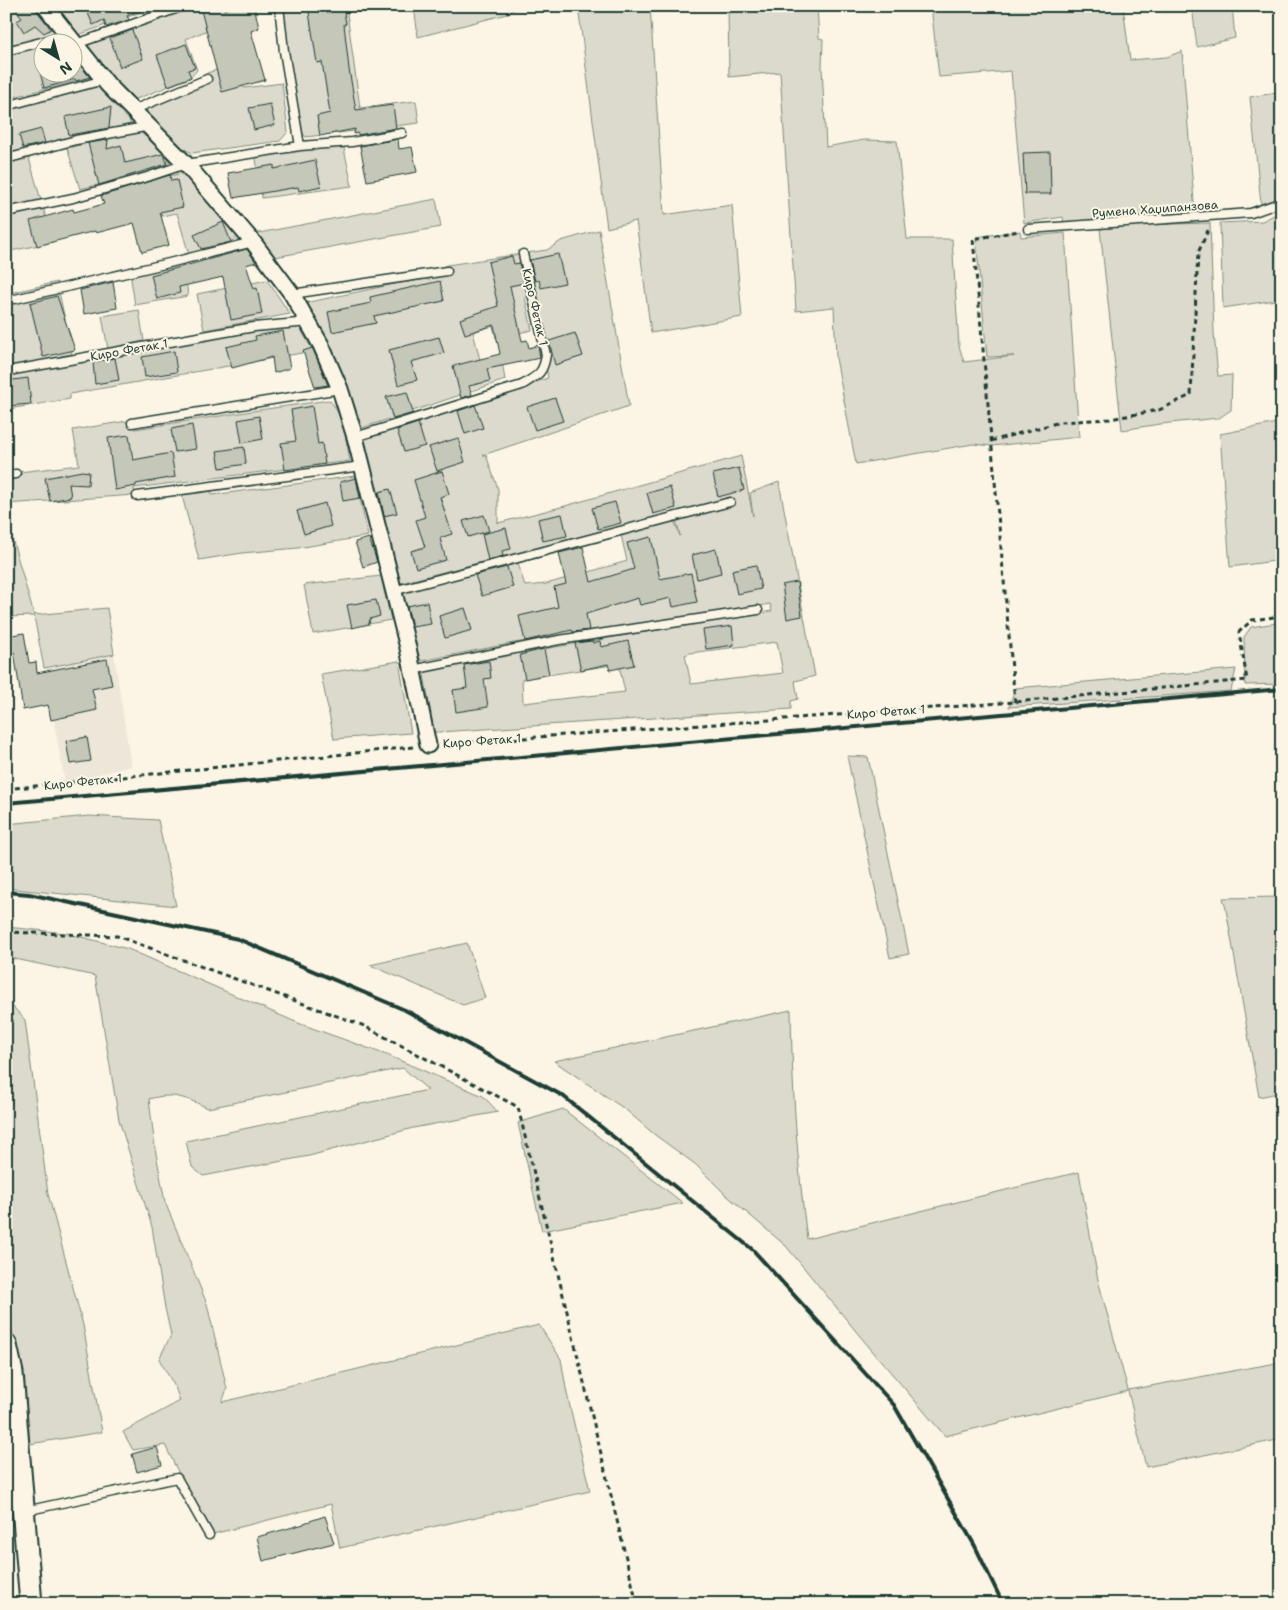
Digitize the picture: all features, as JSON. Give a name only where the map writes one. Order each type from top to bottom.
[{"type":"main road","points":[[6,1345],[31,1604]]},
{"type":"street","name":"Киро Фетак 1","points":[[45,6],[66,32]]},
{"type":"street","name":"Киро Фетак 1","points":[[82,52],[104,80],[186,164],[253,242],[292,294],[321,345],[340,389],[355,437],[412,670],[428,745]]},
{"type":"lane","points":[[82,37],[184,6]]},
{"type":"lane","points":[[278,6],[300,146]]},
{"type":"lane","points":[[6,51],[32,47]]},
{"type":"lane","points":[[133,110],[207,79]]},
{"type":"lane","points":[[6,106],[104,80]]},
{"type":"lane","points":[[6,159],[76,140],[150,126]]},
{"type":"lane","points":[[6,212],[73,198],[186,164],[300,146],[352,142],[402,133]]},
{"type":"lane","name":"Румена Хаџипанзова","points":[[1028,229],[1251,213],[1282,202]]},
{"type":"lane","points":[[15,299],[253,242]]},
{"type":"lane","name":"Киро Фетак 1","points":[[355,437],[522,385],[537,376],[544,368],[546,355],[523,254]]},
{"type":"lane","points":[[292,294],[447,272]]},
{"type":"lane","name":"Киро Фетак 1","points":[[8,371],[254,327],[309,322]]},
{"type":"lane","points":[[132,423],[340,389]]},
{"type":"lane","points":[[137,496],[362,466]]},
{"type":"lane","points":[[6,475],[16,474]]},
{"type":"lane","points":[[393,591],[730,502]]},
{"type":"lane","points":[[412,670],[559,640],[758,610]]},
{"type":"lane","points":[[23,1511],[177,1478],[209,1535]]},
{"type":"path","points":[[991,441],[1060,422],[1110,419],[1159,410],[1191,395],[1198,253],[1214,216]]},
{"type":"path","points":[[1015,702],[973,239],[1028,229]]},
{"type":"path","name":"Киро Фетак 1","points":[[6,789],[428,745],[1015,702],[1247,680],[1239,632],[1252,620],[1282,616]]},
{"type":"path","points":[[6,932],[117,936],[362,1025],[518,1107],[638,1604]]},
{"type":"shaded area","points":[[6,6],[36,6],[58,32],[32,32],[32,40],[6,47]]},
{"type":"shaded area","points":[[54,6],[158,6],[82,34],[82,32],[76,32]]},
{"type":"shaded area","points":[[176,6],[227,6],[230,21],[186,39],[197,70],[190,78],[131,101],[86,46]]},
{"type":"shaded area","points":[[280,6],[346,6],[360,108],[416,101],[419,123],[306,137],[303,134]]},
{"type":"shaded area","points":[[414,6],[518,6],[507,14],[418,37]]},
{"type":"shaded area","points":[[578,6],[650,6],[664,215],[732,205],[742,317],[651,333],[636,221],[607,228]]},
{"type":"shaded area","points":[[728,6],[817,6],[819,38],[823,39],[822,67],[826,147],[864,140],[897,141],[907,239],[952,239],[959,346],[964,362],[1014,356],[987,357],[976,237],[1020,231],[1021,237],[1065,233],[1079,437],[992,446],[973,444],[856,464],[836,358],[834,307],[796,311],[780,72],[729,77]]},
{"type":"shaded area","points":[[931,6],[1123,6],[1130,60],[1167,57],[1182,51],[1195,214],[1064,224],[1063,217],[1024,223],[1011,71],[939,77]]},
{"type":"shaded area","points":[[1192,6],[1232,6],[1235,38],[1197,47]]},
{"type":"shaded area","points":[[32,47],[32,82],[72,82],[6,99],[6,55]]},
{"type":"shaded area","points":[[239,63],[244,88],[282,83],[288,132],[280,141],[192,153],[184,149],[145,114],[146,106],[200,82],[207,73]]},
{"type":"shaded area","points":[[82,64],[91,77],[82,79]]},
{"type":"shaded area","points":[[100,86],[125,112],[131,124],[26,148],[53,242],[6,252],[6,109]]},
{"type":"shaded area","points":[[1282,92],[1282,197],[1261,204],[1250,97]]},
{"type":"shaded area","points":[[139,131],[166,154],[172,168],[80,189],[67,148]]},
{"type":"shaded area","points":[[343,144],[352,186],[262,198],[255,153]]},
{"type":"shaded area","points":[[184,173],[239,237],[215,249],[189,255],[177,213],[147,219],[138,182]]},
{"type":"shaded area","points":[[436,199],[441,227],[275,257],[254,234]]},
{"type":"shaded area","points":[[1282,211],[1282,299],[1223,308],[1220,223],[1262,221]]},
{"type":"shaded area","points":[[1210,223],[1214,333],[1218,376],[1232,375],[1231,410],[1219,418],[1122,430],[1100,229],[1138,225]]},
{"type":"shaded area","points":[[599,230],[629,406],[483,455],[486,455],[498,489],[498,523],[741,456],[753,516],[750,493],[779,482],[815,676],[795,681],[798,699],[791,701],[791,709],[424,733],[422,716],[431,714],[423,669],[772,611],[770,604],[514,643],[421,661],[405,617],[400,595],[403,587],[517,560],[525,586],[546,584],[627,561],[621,535],[674,520],[680,536],[674,512],[397,584],[358,438],[548,378],[533,289],[525,297],[532,330],[496,338],[493,326],[473,332],[480,360],[501,355],[505,380],[356,430],[305,303],[395,284],[439,277],[437,269],[447,265],[547,250],[561,241]],"holes":[[[777,642],[783,673],[691,684],[685,655]],[[619,665],[625,692],[523,703],[522,679]]]},
{"type":"shaded area","points":[[184,264],[188,296],[135,305],[130,273]]},
{"type":"shaded area","points":[[267,280],[290,314],[204,330],[197,294]]},
{"type":"shaded area","points":[[57,282],[72,354],[60,356],[63,365],[285,323],[299,326],[313,351],[70,394],[70,399],[8,409],[6,439],[6,366],[11,365],[6,343],[6,294]]},
{"type":"shaded area","points":[[139,310],[144,341],[108,349],[102,316]]},
{"type":"shaded area","points":[[329,400],[334,405],[341,420],[350,461],[134,488],[135,495],[6,504],[6,478],[19,475],[19,472],[79,465],[73,430],[133,420],[135,429]]},
{"type":"shaded area","points":[[1282,422],[1282,560],[1230,567],[1220,434]]},
{"type":"shaded area","points":[[355,476],[368,536],[298,548],[242,553],[199,560],[181,492],[210,487],[212,495]]},
{"type":"shaded area","points":[[6,517],[34,615],[107,608],[114,654],[44,668],[34,616],[6,617]]},
{"type":"shaded area","points":[[381,576],[391,620],[313,634],[304,585]]},
{"type":"shaded area","points":[[1282,622],[1282,684],[1245,685],[1244,637],[1251,627]]},
{"type":"shaded area","points":[[114,654],[131,766],[65,783],[44,668]]},
{"type":"shaded area","points":[[399,661],[411,733],[334,739],[321,674]]},
{"type":"shaded area","points":[[1236,669],[1231,691],[1009,707],[1015,688]]},
{"type":"shaded area","points":[[847,756],[868,757],[909,954],[890,958]]},
{"type":"shaded area","points":[[89,816],[158,820],[176,906],[6,888],[6,824]]},
{"type":"shaded area","points":[[1280,897],[1282,907],[1282,1092],[1259,1097],[1223,898]]},
{"type":"shaded area","points":[[6,927],[66,933],[128,949],[298,1023],[387,1055],[483,1096],[498,1112],[413,1128],[309,1156],[203,1176],[192,1167],[186,1141],[428,1090],[403,1068],[208,1108],[179,1097],[165,1096],[149,1099],[155,1148],[165,1202],[207,1304],[227,1389],[222,1402],[539,1325],[561,1359],[567,1394],[590,1491],[340,1548],[331,1504],[209,1535],[165,1445],[133,1450],[123,1432],[180,1401],[175,1387],[159,1359],[171,1335],[152,1227],[119,1120],[95,976],[6,957]]},
{"type":"shaded area","points":[[467,943],[485,998],[463,1005],[370,965]]},
{"type":"shaded area","points":[[6,999],[25,1020],[48,1194],[83,1325],[102,1432],[30,1444],[23,1371],[6,1308]]},
{"type":"shaded area","points":[[791,1010],[800,1182],[807,1239],[1079,1172],[1098,1280],[1128,1390],[1282,1362],[1282,1439],[1146,1467],[1128,1391],[945,1436],[786,1246],[725,1194],[695,1164],[655,1135],[626,1110],[554,1061]]},
{"type":"shaded area","points":[[563,1109],[683,1203],[542,1231],[518,1123]]},
{"type":"building","points":[[14,6],[36,6],[38,12],[51,29],[43,32],[35,25],[24,32],[17,21],[22,18]]},
{"type":"building","points":[[85,6],[149,6],[127,16],[129,20],[106,27],[104,20],[93,25]]},
{"type":"building","points":[[200,6],[223,6],[224,10],[237,6],[254,6],[259,28],[251,31],[265,80],[222,92]]},
{"type":"building","points":[[308,6],[343,6],[349,69],[356,110],[393,105],[396,128],[358,135],[358,133],[354,134],[355,129],[320,136],[317,116],[330,113],[322,62],[317,63]]},
{"type":"building","points":[[132,30],[143,59],[120,67],[110,38]]},
{"type":"building","points":[[186,44],[195,68],[188,70],[191,77],[168,86],[157,55]]},
{"type":"building","points":[[82,68],[90,77],[82,79]]},
{"type":"building","points":[[42,82],[65,82],[44,88]]},
{"type":"building","points":[[270,104],[275,125],[254,130],[249,108]]},
{"type":"building","points":[[111,107],[109,128],[69,135],[65,117]]},
{"type":"building","points":[[41,129],[45,143],[23,148],[19,135]]},
{"type":"building","points":[[398,139],[399,149],[412,147],[417,172],[367,181],[360,146]]},
{"type":"building","points":[[108,140],[107,149],[121,145],[125,163],[163,154],[167,164],[99,185],[88,143]]},
{"type":"building","points":[[1050,152],[1051,194],[1025,194],[1023,153]]},
{"type":"building","points":[[315,160],[321,186],[299,191],[298,187],[233,198],[228,173],[274,165],[274,169]]},
{"type":"building","points":[[170,175],[171,181],[177,180],[183,207],[160,212],[169,245],[142,252],[134,223],[37,246],[30,221],[73,209],[74,212],[104,204],[101,196]]},
{"type":"building","points":[[223,222],[231,242],[201,249],[194,235]]},
{"type":"building","points":[[247,249],[256,262],[246,265],[254,289],[257,288],[262,314],[231,320],[223,277],[179,287],[180,293],[157,299],[151,275]]},
{"type":"building","points":[[558,254],[565,283],[541,288],[539,280],[535,281],[530,260]]},
{"type":"building","points":[[512,256],[514,264],[519,263],[524,283],[510,286],[522,341],[527,340],[529,348],[538,345],[540,358],[487,369],[490,381],[469,386],[472,395],[461,398],[453,366],[500,354],[494,325],[465,334],[460,319],[498,306],[488,262]]},
{"type":"building","points":[[440,281],[444,301],[374,316],[376,323],[332,332],[328,312],[371,303],[370,297]]},
{"type":"building","points":[[113,282],[117,308],[84,314],[80,290]]},
{"type":"building","points":[[57,296],[75,350],[43,357],[30,303]]},
{"type":"building","points":[[283,331],[290,368],[274,373],[272,357],[232,368],[226,347],[256,340],[255,336]]},
{"type":"building","points":[[575,333],[583,356],[555,365],[549,341]]},
{"type":"building","points":[[439,337],[444,353],[411,362],[417,380],[398,385],[389,350]]},
{"type":"building","points":[[312,348],[328,385],[315,387],[303,351]]},
{"type":"building","points":[[174,351],[177,372],[145,377],[142,357]]},
{"type":"building","points":[[115,358],[119,380],[95,384],[93,362]]},
{"type":"building","points":[[28,378],[31,404],[6,406],[6,381]]},
{"type":"building","points":[[407,392],[413,413],[393,419],[386,397]]},
{"type":"building","points":[[555,398],[563,421],[535,430],[527,407]]},
{"type":"building","points":[[475,405],[483,428],[465,434],[458,411]]},
{"type":"building","points":[[312,406],[318,444],[322,443],[325,464],[285,470],[281,443],[296,441],[291,410]]},
{"type":"building","points":[[259,416],[263,439],[242,443],[238,420]]},
{"type":"building","points":[[418,423],[425,446],[404,452],[397,430]]},
{"type":"building","points":[[192,425],[196,449],[175,452],[171,429]]},
{"type":"building","points":[[129,435],[133,460],[171,453],[175,477],[115,490],[108,438]]},
{"type":"building","points":[[458,438],[465,462],[437,471],[429,447]]},
{"type":"building","points":[[244,447],[246,464],[220,468],[217,451]]},
{"type":"building","points":[[739,468],[744,490],[718,497],[713,474]]},
{"type":"building","points":[[82,471],[89,472],[88,485],[69,484],[71,497],[50,501],[45,478]]},
{"type":"building","points":[[442,471],[449,494],[440,497],[452,534],[440,538],[446,560],[416,568],[411,551],[425,547],[416,520],[425,517],[414,480]]},
{"type":"building","points":[[356,478],[360,498],[343,501],[340,482]]},
{"type":"building","points":[[670,487],[676,508],[653,514],[647,493]]},
{"type":"building","points":[[390,489],[397,513],[384,516],[379,492]]},
{"type":"building","points":[[615,502],[621,523],[598,529],[592,508]]},
{"type":"building","points":[[325,503],[331,526],[304,534],[297,511]]},
{"type":"building","points":[[562,514],[567,536],[543,541],[538,519]]},
{"type":"building","points":[[484,515],[489,531],[468,537],[463,521]]},
{"type":"building","points":[[506,528],[511,549],[502,551],[503,556],[488,560],[482,534]]},
{"type":"building","points":[[651,537],[660,579],[691,573],[697,602],[673,607],[671,598],[640,605],[638,598],[586,614],[589,630],[573,632],[572,630],[525,641],[519,616],[558,607],[554,587],[566,584],[559,553],[583,547],[591,582],[634,569],[627,543]]},
{"type":"building","points":[[369,538],[377,562],[363,567],[355,542]]},
{"type":"building","points":[[716,549],[721,573],[697,579],[692,555]]},
{"type":"building","points":[[756,565],[761,589],[737,594],[732,570]]},
{"type":"building","points":[[507,567],[513,587],[482,596],[475,575]]},
{"type":"building","points":[[797,582],[802,616],[787,619],[782,585]]},
{"type":"building","points":[[376,600],[380,616],[370,619],[369,624],[352,628],[347,605]]},
{"type":"building","points":[[427,602],[431,624],[412,627],[407,606]]},
{"type":"building","points":[[465,608],[472,630],[445,638],[439,616]]},
{"type":"building","points":[[732,626],[734,645],[706,649],[703,630]]},
{"type":"building","points":[[24,633],[29,663],[36,662],[37,673],[107,659],[112,685],[92,689],[97,710],[51,720],[48,705],[23,710],[14,652],[6,653],[6,636]]},
{"type":"building","points":[[592,641],[593,643],[600,641],[601,647],[628,641],[634,665],[610,670],[608,664],[581,670],[575,643]]},
{"type":"building","points":[[544,649],[549,674],[525,679],[520,655]]},
{"type":"building","points":[[489,661],[491,678],[484,679],[488,707],[456,712],[453,690],[467,688],[464,665]]},
{"type":"building","points":[[87,737],[91,761],[70,764],[66,741]]},
{"type":"building","points":[[157,1447],[162,1465],[137,1472],[132,1454]]},
{"type":"building","points":[[325,1516],[334,1543],[263,1561],[257,1537]]},
{"type":"railway","points":[[6,803],[1282,689]]},
{"type":"railway","points":[[6,892],[29,894],[238,939],[405,1010],[563,1096],[753,1250],[894,1405],[975,1546],[1003,1604]]}]
